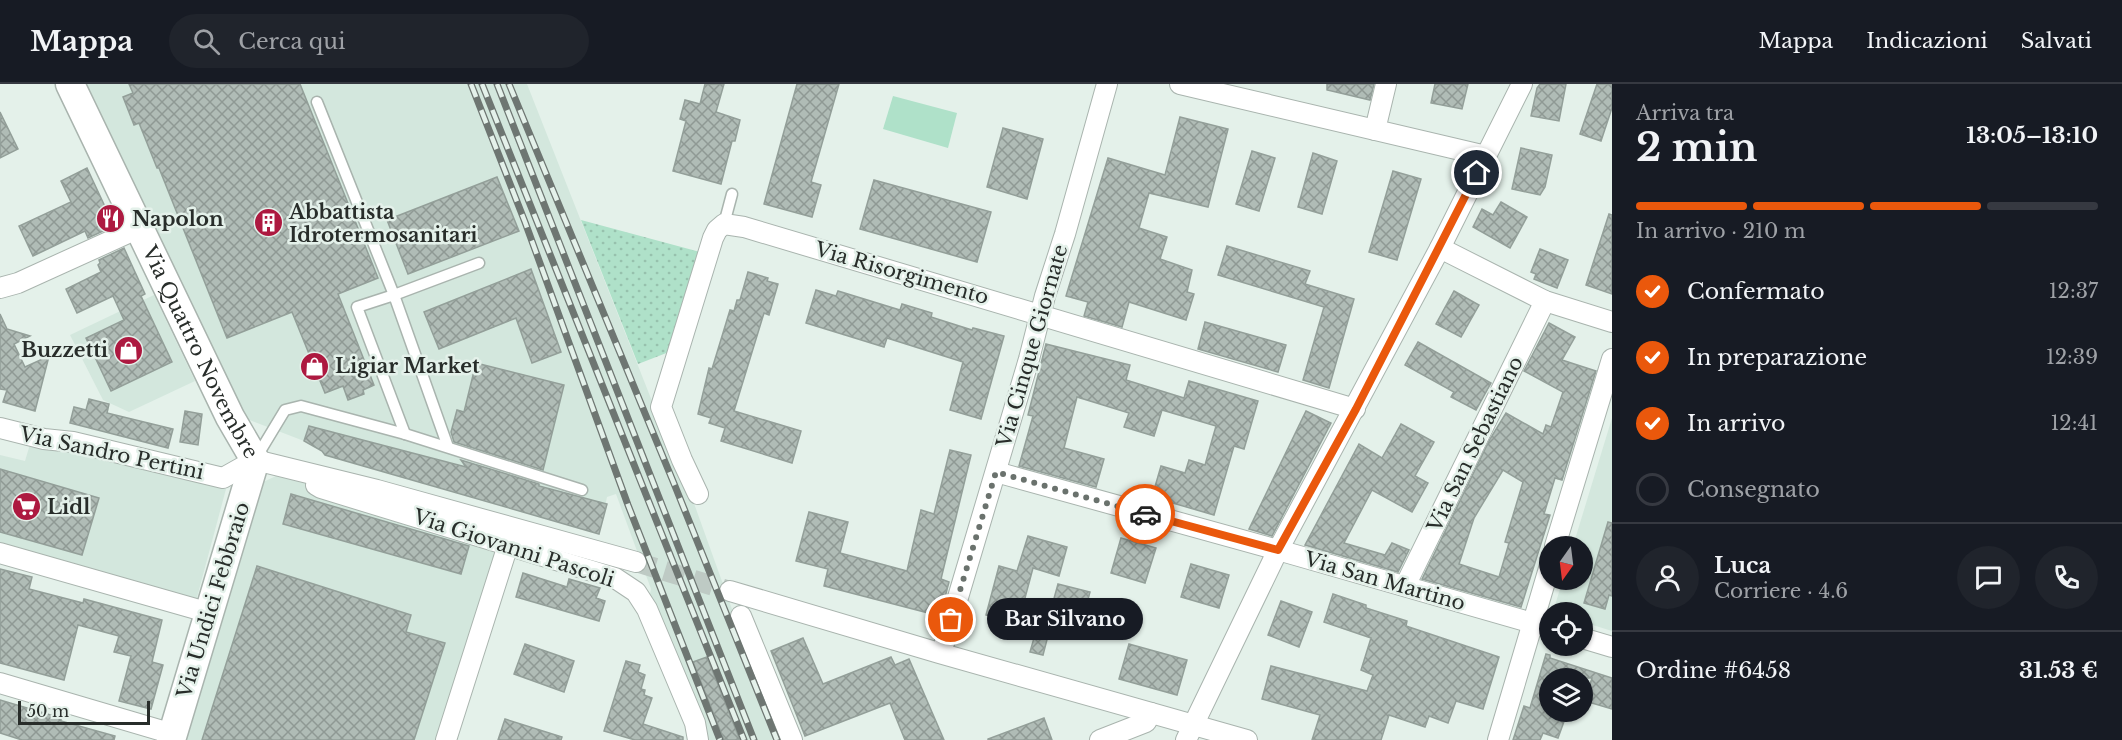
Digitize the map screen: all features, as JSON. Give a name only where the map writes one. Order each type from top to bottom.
[{"type":"street","name":"Via Quattro Novembre","points":[[70,84],[230,417],[255,460],[314,473],[636,562]]},
{"type":"street","name":"Via Cinque Giornate","points":[[945,641],[1107,84]]},
{"type":"street","points":[[1180,84],[1486,156]]},
{"type":"street","points":[[1375,130],[1386,84]]},
{"type":"street","points":[[1189,732],[1278,550],[1356,409],[1522,84]]},
{"type":"street","points":[[698,494],[661,407],[713,238],[724,224]]},
{"type":"street","name":"Via Risorgimento","points":[[724,224],[744,227],[1356,409]]},
{"type":"street","points":[[0,288],[18,283],[139,228]]},
{"type":"street","points":[[1440,248],[1545,301],[1612,322]]},
{"type":"street","name":"Via San Sebastiano","points":[[1405,586],[1545,301]]},
{"type":"street","points":[[1558,536],[1612,359]]},
{"type":"street","name":"Via Sandro Pertini","points":[[0,428],[44,439],[73,442],[223,478],[255,460]]},
{"type":"street","name":"Via Undici Febbraio","points":[[172,737],[255,460]]},
{"type":"street","name":"Via San Martino","points":[[996,472],[1539,625]]},
{"type":"street","name":"Via Giovanni Pascoli","points":[[314,473],[316,485],[321,488],[615,578],[636,592],[652,620],[695,723],[698,740]]},
{"type":"street","points":[[446,740],[508,545]]},
{"type":"street","points":[[0,553],[210,613]]},
{"type":"street","points":[[730,591],[1151,713],[1189,732],[1247,740]]},
{"type":"street","points":[[741,616],[792,740]]},
{"type":"street","points":[[1498,740],[1539,631]]},
{"type":"street","points":[[1593,641],[1612,647]]},
{"type":"street","points":[[0,683],[172,737]]},
{"type":"street","points":[[1100,740],[1146,722],[1151,713]]},
{"type":"lane","points":[[317,102],[394,295],[448,447]]},
{"type":"lane","points":[[724,224],[732,194]]},
{"type":"lane","points":[[405,434],[357,307],[479,262]]},
{"type":"lane","points":[[255,460],[285,410],[301,406],[405,434],[582,490]]},
{"type":"shaded area","points":[[85,84],[527,84],[691,495],[733,612],[788,740],[708,740],[650,594],[651,589],[616,494],[607,497],[599,534],[325,455],[304,441],[244,418]]},
{"type":"shaded area","points":[[154,295],[195,381],[129,412],[103,400],[70,335]]},
{"type":"shaded area","points":[[1612,418],[1612,631],[1593,625],[1593,602],[1556,602],[1560,590],[1593,590],[1593,536],[1576,536]]},
{"type":"shaded area","points":[[31,441],[226,489],[196,601],[0,545],[0,455],[25,461]]},
{"type":"shaded area","points":[[276,476],[355,494],[507,537],[440,740],[183,740],[257,485]]},
{"type":"green space","points":[[893,96],[957,113],[948,148],[883,129]]},
{"type":"green space","points":[[581,220],[700,252],[669,352],[638,364]]},
{"type":"building","name":"Abbattista Idrotermosanitari","points":[[129,84],[300,84],[378,278],[338,294],[374,385],[363,390],[364,394],[348,400],[343,386],[325,393],[292,312],[227,338],[159,168],[157,168],[139,123],[134,125],[123,97],[133,93]]},
{"type":"building","points":[[705,84],[724,84],[716,112],[740,120],[721,184],[673,171],[686,121],[680,119],[685,100],[700,104]]},
{"type":"building","points":[[797,84],[839,84],[811,182],[821,185],[812,217],[764,204]]},
{"type":"building","points":[[1327,84],[1374,84],[1370,100],[1327,90]]},
{"type":"building","points":[[1435,84],[1468,84],[1462,109],[1431,103]]},
{"type":"building","points":[[1540,84],[1566,84],[1559,121],[1531,116],[1537,88]]},
{"type":"building","points":[[1597,84],[1612,84],[1612,108],[1601,141],[1580,134]]},
{"type":"building","points":[[0,112],[18,149],[0,158]]},
{"type":"building","points":[[1180,117],[1228,129],[1208,207],[1149,193],[1139,228],[1167,237],[1160,259],[1192,270],[1187,292],[1194,294],[1186,320],[1129,302],[1122,327],[1084,316],[1088,302],[1066,296],[1108,158],[1165,175]]},
{"type":"building","points":[[1003,128],[1043,139],[1027,199],[987,187]]},
{"type":"building","points":[[1521,148],[1552,155],[1545,187],[1540,195],[1512,189]]},
{"type":"building","points":[[1252,151],[1275,158],[1259,211],[1236,204]]},
{"type":"building","points":[[1313,153],[1337,161],[1322,214],[1298,207]]},
{"type":"building","points":[[87,168],[114,226],[88,238],[85,231],[33,256],[19,226],[71,202],[61,181]]},
{"type":"building","points":[[1393,171],[1421,179],[1397,260],[1369,252]]},
{"type":"building","points":[[497,177],[519,231],[408,274],[387,220]]},
{"type":"building","points":[[874,180],[991,212],[977,262],[860,229]]},
{"type":"building","points":[[1501,202],[1527,217],[1510,248],[1473,227],[1482,209],[1493,215]]},
{"type":"building","points":[[1609,214],[1612,215],[1612,294],[1586,285]]},
{"type":"building","points":[[1227,246],[1310,271],[1305,284],[1354,299],[1329,388],[1303,380],[1324,307],[1218,275]]},
{"type":"building","points":[[124,248],[145,294],[141,296],[172,362],[111,391],[86,338],[124,320],[113,296],[77,313],[66,289],[101,272],[98,265],[99,260]]},
{"type":"building","points":[[1540,249],[1568,260],[1557,288],[1534,279],[1536,274],[1531,272]]},
{"type":"building","points":[[531,269],[561,352],[532,363],[516,318],[439,349],[424,312]]},
{"type":"building","points":[[748,272],[768,278],[767,281],[778,284],[769,315],[764,313],[734,411],[801,431],[792,463],[721,441],[725,428],[709,423],[711,418],[698,414],[709,368],[712,369],[730,310],[734,311],[737,300],[740,300]]},
{"type":"building","points":[[816,290],[836,296],[838,291],[900,310],[902,304],[932,313],[931,317],[972,330],[973,328],[1004,336],[981,419],[950,410],[963,362],[887,338],[884,347],[806,323]]},
{"type":"building","points":[[1454,291],[1479,305],[1461,337],[1436,324]]},
{"type":"building","points":[[0,314],[7,329],[30,336],[14,344],[25,367],[49,356],[35,411],[3,402],[7,390],[0,389]]},
{"type":"building","points":[[1205,322],[1286,345],[1278,372],[1198,349]]},
{"type":"building","points":[[1549,323],[1575,337],[1562,360],[1596,371],[1562,480],[1555,478],[1544,514],[1550,515],[1543,536],[1539,536],[1539,550],[1521,607],[1422,579],[1490,439],[1506,413],[1543,434],[1546,425],[1551,427],[1563,392],[1524,371]],"holes":[[[1503,470],[1523,482],[1505,542],[1509,543],[1499,577],[1459,564],[1474,518]]]},
{"type":"building","points":[[1418,342],[1491,383],[1476,410],[1451,397],[1454,392],[1405,365]]},
{"type":"building","points":[[1046,344],[1130,365],[1126,380],[1184,398],[1189,381],[1258,401],[1244,449],[1234,446],[1214,515],[1152,497],[1161,466],[1185,473],[1189,460],[1205,465],[1216,426],[1162,410],[1154,436],[1124,427],[1129,413],[1077,397],[1064,448],[1104,459],[1096,487],[1019,466],[1033,416],[1028,415]]},
{"type":"building","points":[[476,363],[564,385],[543,470],[454,442],[451,432],[457,410],[464,412]]},
{"type":"building","points":[[89,399],[109,404],[107,413],[173,429],[168,448],[70,423],[74,407],[86,410]]},
{"type":"building","points":[[185,411],[202,414],[198,445],[180,442]]},
{"type":"building","points":[[1306,411],[1331,423],[1272,536],[1249,529]]},
{"type":"building","points":[[1401,424],[1434,442],[1415,476],[1428,483],[1412,512],[1372,490],[1344,543],[1385,555],[1392,543],[1409,550],[1398,572],[1305,545],[1359,444],[1382,458]]},
{"type":"building","points":[[309,426],[466,467],[461,460],[539,484],[539,486],[607,504],[599,534],[325,455],[304,441]]},
{"type":"building","points":[[950,450],[971,455],[941,579],[949,582],[940,616],[824,586],[828,569],[796,561],[809,512],[848,522],[840,553],[907,571],[921,510],[934,514]]},
{"type":"building","points":[[0,469],[99,498],[82,555],[0,532]]},
{"type":"building","points":[[291,494],[469,546],[461,574],[283,524]]},
{"type":"building","points":[[1608,522],[1612,523],[1612,596],[1609,595],[1605,609],[1593,606],[1593,602],[1584,602],[1588,590],[1593,590],[1593,573]]},
{"type":"building","points":[[1028,536],[1067,547],[1059,576],[1033,568],[1018,624],[986,615],[999,566],[1017,571]]},
{"type":"building","points":[[1121,538],[1156,548],[1145,583],[1111,573]]},
{"type":"building","points":[[1191,564],[1229,575],[1219,608],[1181,597]]},
{"type":"building","points":[[257,566],[411,615],[406,632],[445,643],[414,740],[202,740]]},
{"type":"building","points":[[0,569],[32,577],[29,589],[83,603],[84,599],[162,620],[152,662],[163,665],[151,709],[119,701],[131,656],[114,652],[119,636],[78,625],[64,680],[0,663]]},
{"type":"building","points":[[523,573],[567,587],[569,579],[600,588],[596,598],[605,601],[599,621],[516,597]]},
{"type":"building","points":[[1058,584],[1090,592],[1079,632],[1047,624]]},
{"type":"building","points":[[1333,594],[1366,605],[1366,608],[1407,621],[1406,626],[1499,657],[1483,709],[1456,701],[1448,723],[1429,716],[1425,727],[1389,715],[1381,740],[1312,740],[1320,715],[1262,699],[1271,666],[1367,691],[1373,675],[1361,670],[1371,638],[1324,622]]},
{"type":"building","points":[[1281,601],[1312,612],[1299,647],[1268,635]]},
{"type":"building","points":[[1038,624],[1050,628],[1043,655],[1030,652]]},
{"type":"building","points":[[803,638],[823,684],[891,657],[895,665],[909,659],[944,740],[905,740],[890,703],[805,736],[771,651]]},
{"type":"building","points":[[525,644],[574,661],[564,692],[514,674]]},
{"type":"building","points":[[1129,644],[1187,660],[1177,695],[1119,679]]},
{"type":"building","points":[[1545,656],[1550,656],[1550,658],[1581,668],[1542,668]]},
{"type":"building","points":[[707,657],[740,740],[724,740],[693,662]]},
{"type":"building","points":[[626,661],[640,665],[638,672],[645,675],[641,689],[645,690],[644,695],[652,698],[643,724],[683,737],[683,740],[635,740],[604,731]]},
{"type":"building","points":[[1593,672],[1612,678],[1612,709],[1593,703]]},
{"type":"building","points":[[1539,678],[1539,722],[1564,722],[1558,738],[1543,733],[1540,740],[1513,740],[1524,706],[1530,708]]},
{"type":"building","points":[[0,700],[61,718],[61,721],[115,736],[114,740],[22,740],[0,733]]},
{"type":"building","points":[[1044,718],[1052,740],[988,740],[988,739]]},
{"type":"building","points":[[505,719],[562,737],[561,740],[498,740]]},
{"type":"tunnel","points":[[636,562],[730,591]]},
{"type":"railway","points":[[471,84],[525,222],[628,505],[720,740]]},
{"type":"railway","points":[[482,84],[744,740]]},
{"type":"railway","points":[[497,84],[754,740]]},
{"type":"railway","points":[[509,84],[777,740]]},
{"type":"way so far","points":[[951,620],[996,472],[1145,514]]},
{"type":"place","name":"Napolon","points":[[111,219]]},
{"type":"place","name":"Abbattista Idrotermosanitari","points":[[268,223]]},
{"type":"place","name":"Buzzetti","points":[[129,350]]},
{"type":"place","name":"Ligiar Market","points":[[314,366]]},
{"type":"place","name":"Lidl","points":[[26,507]]},
{"type":"place","name":"Bar Silvano","points":[[951,620]]},
{"type":"route","points":[[1145,514],[1278,550],[1356,409],[1477,173]]}]
